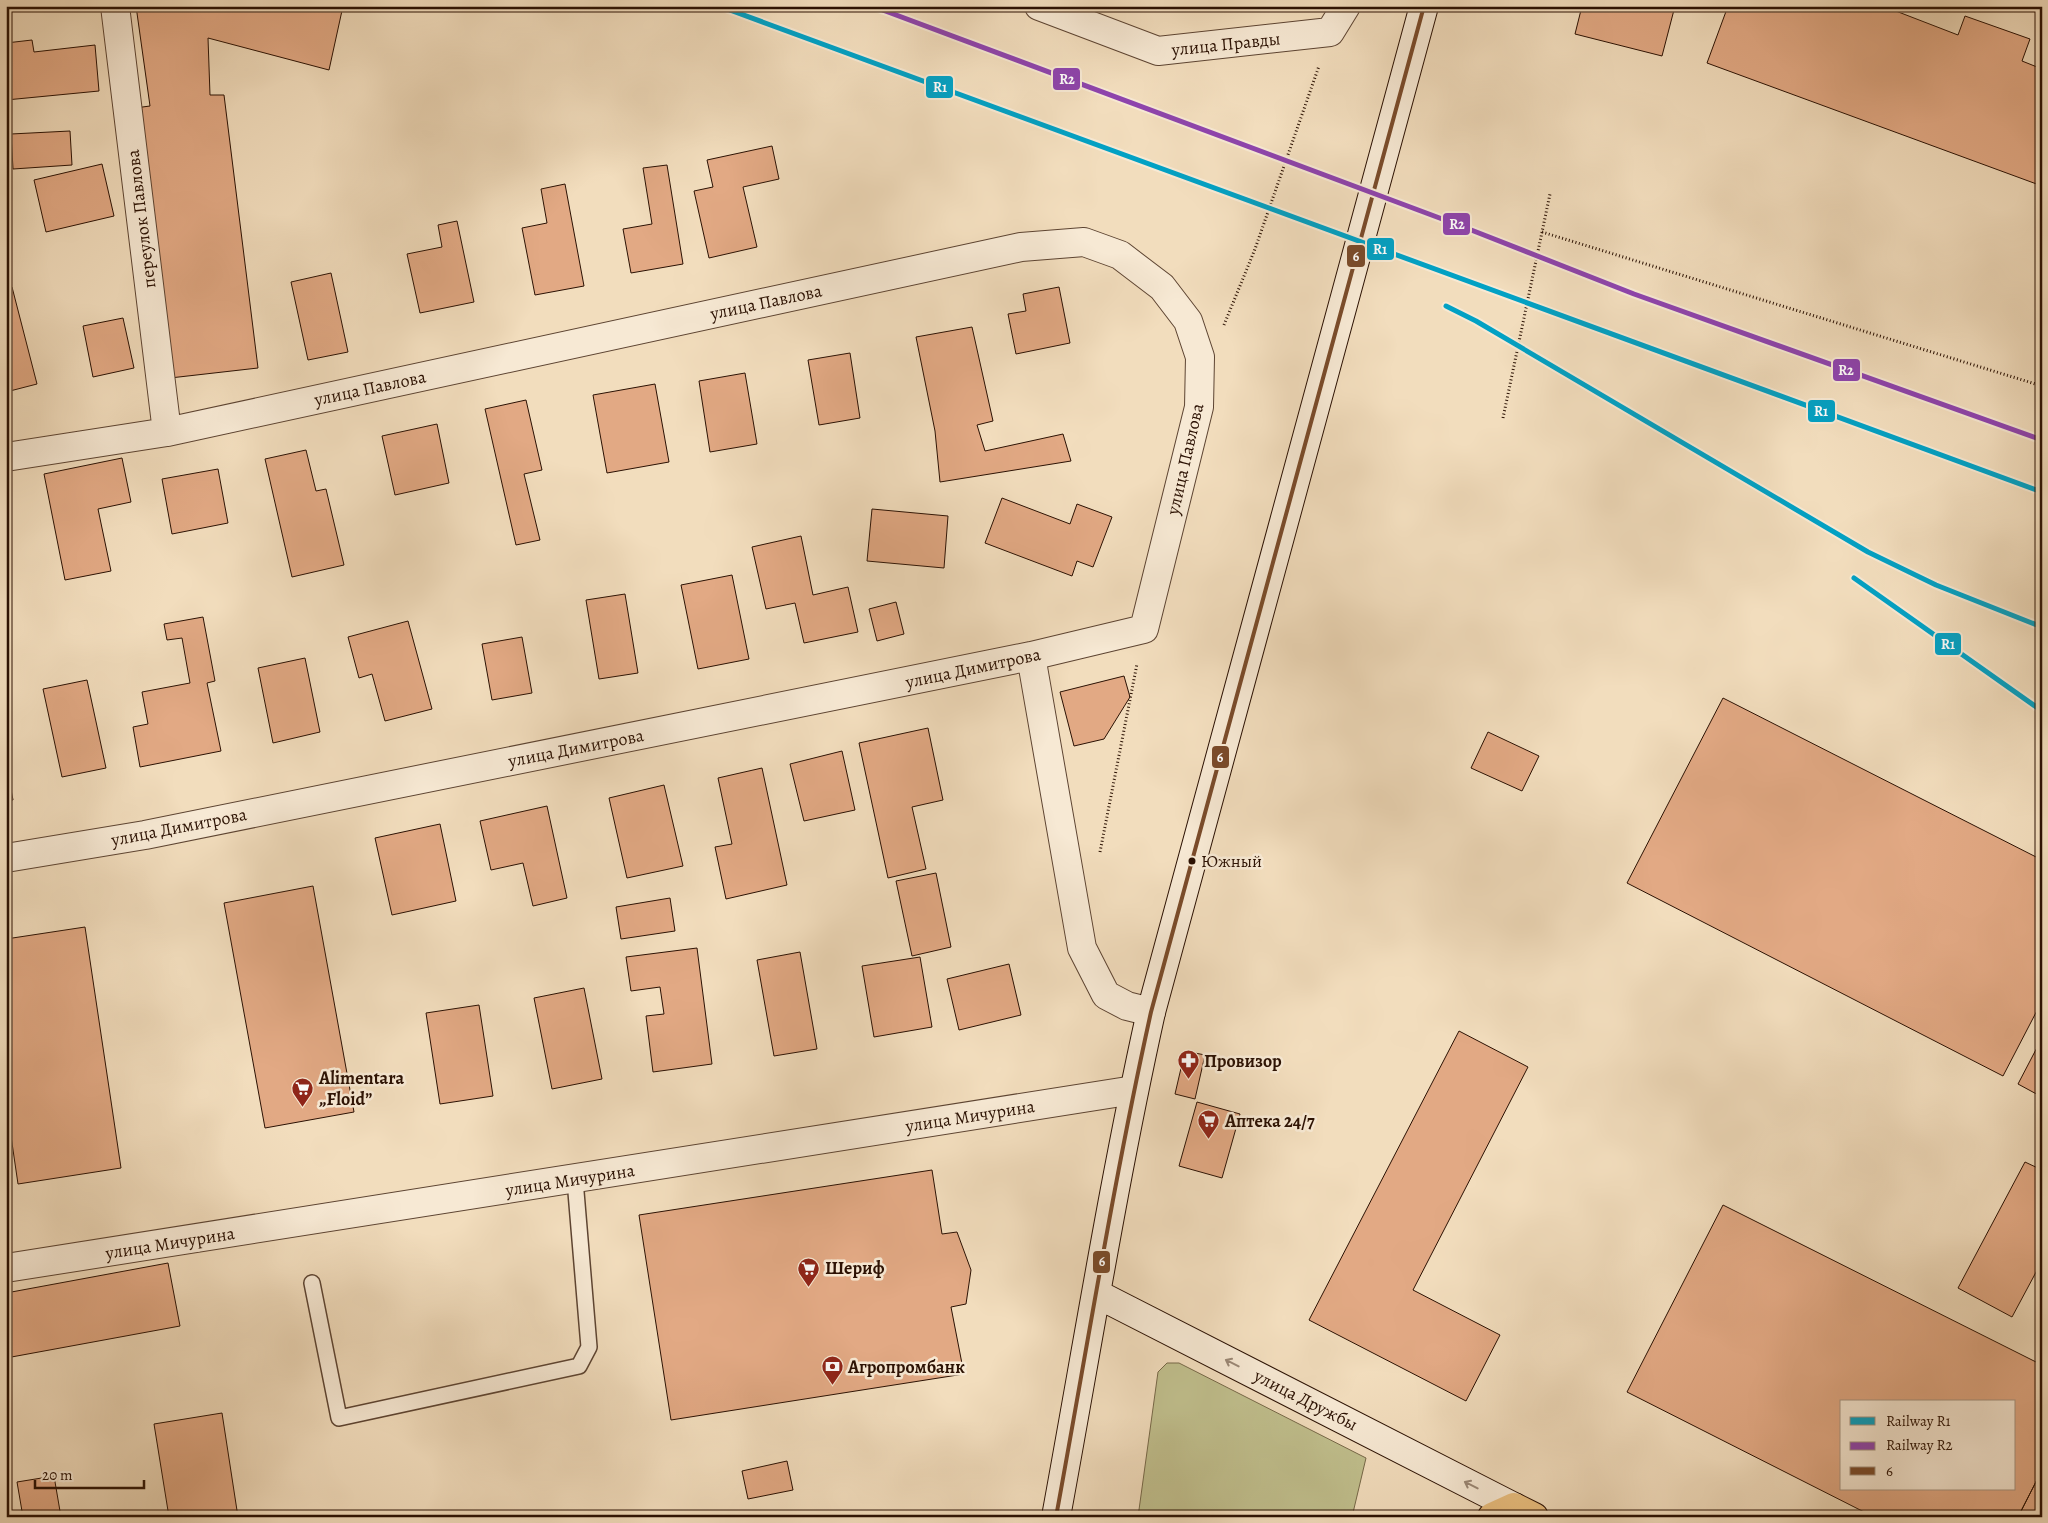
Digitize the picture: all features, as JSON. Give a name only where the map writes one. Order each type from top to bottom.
[{"type":"street","name":"переулок Павлова","points":[[115,6],[167,432]]},
{"type":"street","name":"улица Правды","points":[[1039,6],[1158,51],[1330,32]]},
{"type":"street","points":[[1330,32],[1346,6]]},
{"type":"street","points":[[1056,1517],[1097,1294],[1118,1164],[1152,1012],[1424,6]]},
{"type":"street","name":"улица Павлова","points":[[6,456],[167,432],[1021,247],[1084,242],[1120,255],[1162,287],[1188,321],[1200,357],[1199,407],[1144,629]]},
{"type":"street","name":"улица Димитрова","points":[[6,858],[145,835],[1031,656],[1144,629]]},
{"type":"street","points":[[1031,656],[1082,948],[1106,995],[1128,1006],[1152,1012]]},
{"type":"street","name":"улица Мичурина","points":[[6,1268],[575,1180],[1134,1090]]},
{"type":"street","name":"улица Дружбы","points":[[1097,1294],[1513,1513]]},
{"type":"lane","points":[[312,1283],[339,1418],[579,1366],[589,1347],[575,1180]]},
{"type":"path","points":[[1200,357],[1217,343],[1255,249],[1330,32]]},
{"type":"path","points":[[1503,418],[1550,194]]},
{"type":"path","points":[[1542,232],[2042,386]]},
{"type":"path","points":[[1099,861],[1144,629]]},
{"type":"shaded area","points":[[1167,1363],[1179,1363],[1366,1458],[1352,1517],[1138,1517],[1158,1372]]},
{"type":"building","points":[[136,6],[343,6],[329,70],[208,38],[210,95],[224,95],[258,368],[170,378],[135,108],[150,106]]},
{"type":"building","points":[[1582,6],[1675,6],[1662,56],[1575,34]]},
{"type":"building","points":[[1728,6],[1888,6],[1888,8],[1958,35],[1965,16],[2030,39],[2022,61],[2042,69],[2042,186],[1707,63]]},
{"type":"building","points":[[32,40],[34,52],[95,45],[99,91],[6,100],[6,43]]},
{"type":"building","points":[[70,131],[72,165],[13,169],[11,134]]},
{"type":"building","points":[[772,146],[779,179],[743,187],[757,247],[709,258],[694,191],[713,187],[707,160]]},
{"type":"building","points":[[102,164],[114,216],[46,232],[34,180]]},
{"type":"building","points":[[667,165],[683,264],[631,273],[623,229],[652,224],[643,168]]},
{"type":"building","points":[[565,184],[584,286],[535,295],[522,228],[547,223],[541,189]]},
{"type":"building","points":[[457,221],[474,302],[420,313],[407,254],[442,247],[438,225]]},
{"type":"building","points":[[331,273],[348,352],[308,360],[291,282]]},
{"type":"building","points":[[12,287],[37,384],[6,392],[6,289]]},
{"type":"building","points":[[1059,287],[1070,343],[1016,354],[1008,314],[1026,311],[1023,294]]},
{"type":"building","points":[[123,318],[134,368],[93,377],[83,326]]},
{"type":"building","points":[[972,327],[993,421],[977,425],[985,451],[1063,434],[1071,461],[940,482],[935,431],[916,337]]},
{"type":"building","points":[[850,353],[860,418],[819,425],[808,360]]},
{"type":"building","points":[[745,373],[757,444],[710,452],[699,381]]},
{"type":"building","points":[[655,384],[669,462],[607,473],[593,395]]},
{"type":"building","points":[[526,400],[542,470],[524,474],[540,540],[516,545],[485,409]]},
{"type":"building","points":[[437,424],[449,483],[395,495],[382,436]]},
{"type":"building","points":[[306,450],[316,491],[326,489],[344,565],[292,577],[265,459]]},
{"type":"building","points":[[122,458],[131,502],[98,509],[111,571],[65,580],[44,474]]},
{"type":"building","points":[[218,469],[228,523],[172,534],[162,479]]},
{"type":"building","points":[[1002,498],[1070,524],[1077,504],[1112,517],[1093,567],[1077,561],[1072,576],[985,543]]},
{"type":"building","points":[[872,509],[948,516],[944,568],[867,561]]},
{"type":"building","points":[[801,536],[813,595],[848,587],[858,632],[804,643],[795,603],[766,609],[752,547]]},
{"type":"building","points":[[732,575],[749,659],[698,669],[681,585]]},
{"type":"building","points":[[625,594],[638,673],[599,679],[586,600]]},
{"type":"building","points":[[896,602],[904,634],[877,641],[869,609]]},
{"type":"building","points":[[203,617],[215,681],[207,683],[221,751],[140,767],[133,727],[148,724],[142,692],[190,683],[182,638],[167,640],[164,624]]},
{"type":"building","points":[[408,621],[432,709],[385,721],[372,674],[359,678],[348,637]]},
{"type":"building","points":[[522,637],[532,693],[492,700],[482,644]]},
{"type":"building","points":[[305,658],[320,732],[273,743],[258,668]]},
{"type":"building","points":[[1124,676],[1130,697],[1104,739],[1074,746],[1060,692]]},
{"type":"building","points":[[87,680],[106,768],[62,777],[43,689]]},
{"type":"building","points":[[1723,698],[2042,860],[2042,1001],[2003,1076],[1627,883]]},
{"type":"building","points":[[928,728],[943,800],[912,807],[926,869],[888,878],[859,743]]},
{"type":"building","points":[[1488,732],[1539,756],[1522,791],[1471,768]]},
{"type":"building","points":[[842,751],[855,810],[804,821],[790,764]]},
{"type":"building","points":[[6,763],[13,800],[6,801]]},
{"type":"building","points":[[762,768],[787,885],[726,899],[715,847],[732,844],[718,778]]},
{"type":"building","points":[[664,785],[683,866],[627,878],[609,798]]},
{"type":"building","points":[[547,806],[567,898],[533,906],[523,863],[491,870],[480,821]]},
{"type":"building","points":[[440,824],[456,901],[392,915],[375,838]]},
{"type":"building","points":[[936,873],[951,947],[912,956],[896,881]]},
{"type":"building","points":[[313,886],[354,1112],[265,1128],[224,903]]},
{"type":"building","points":[[670,898],[675,931],[621,939],[616,907]]},
{"type":"building","points":[[85,927],[121,1168],[18,1184],[6,1102],[6,939]]},
{"type":"building","points":[[697,948],[712,1064],[653,1072],[646,1016],[664,1014],[660,987],[631,991],[626,957]]},
{"type":"building","points":[[800,952],[817,1049],[774,1056],[757,960]]},
{"type":"building","points":[[920,957],[932,1027],[874,1037],[862,966]]},
{"type":"building","points":[[1009,964],[1021,1015],[959,1030],[947,979]]},
{"type":"building","points":[[584,988],[602,1079],[552,1089],[534,998]]},
{"type":"building","points":[[479,1005],[493,1096],[440,1104],[426,1013]]},
{"type":"building","points":[[1459,1031],[1528,1067],[1413,1290],[1500,1335],[1466,1401],[1309,1320]]},
{"type":"building","points":[[2042,1038],[2042,1097],[2018,1084]]},
{"type":"building","points":[[1185,1051],[1205,1055],[1195,1099],[1175,1094]]},
{"type":"building","name":"Аптека 24/7","points":[[1197,1102],[1240,1114],[1222,1178],[1179,1166]]},
{"type":"building","points":[[2025,1162],[2042,1170],[2042,1261],[2012,1317],[1958,1288]]},
{"type":"building","name":"Шериф","points":[[932,1170],[942,1234],[957,1232],[971,1270],[966,1304],[951,1307],[964,1374],[671,1420],[639,1215]]},
{"type":"building","points":[[1723,1205],[2042,1365],[2042,1470],[2018,1517],[1874,1517],[1627,1392]]},
{"type":"building","points":[[168,1263],[180,1326],[6,1358],[6,1293]]},
{"type":"building","points":[[222,1413],[238,1517],[169,1517],[154,1424]]},
{"type":"building","points":[[787,1461],[793,1490],[748,1499],[742,1471]]},
{"type":"building","points":[[2042,1470],[2042,1517],[2018,1517]]},
{"type":"building","points":[[54,1476],[61,1517],[23,1517],[17,1482]]},
{"type":"rail line","name":"R1","points":[[719,6],[2042,492]]},
{"type":"rail line","name":"R2","points":[[872,6],[1461,226],[1634,294],[2042,440]]},
{"type":"rail line","name":"R1","points":[[1446,306],[1476,321],[1868,552],[1936,585],[2042,627]]},
{"type":"rail line","name":"R1","points":[[1854,578],[2042,711]]},
{"type":"transit line","name":"6","points":[[1056,1517],[1113,1201],[1151,1012],[1424,6]]},
{"type":"place","name":"Южный","points":[[1192,861]]},
{"type":"place","name":"Провизор","points":[[1188,1080]]},
{"type":"place","name":"Alimentara „Floid”","points":[[303,1107]]},
{"type":"place","name":"Аптека 24/7","points":[[1209,1140]]},
{"type":"place","name":"Шериф","points":[[809,1287]]},
{"type":"place","name":"Агропромбанк","points":[[832,1386]]}]
